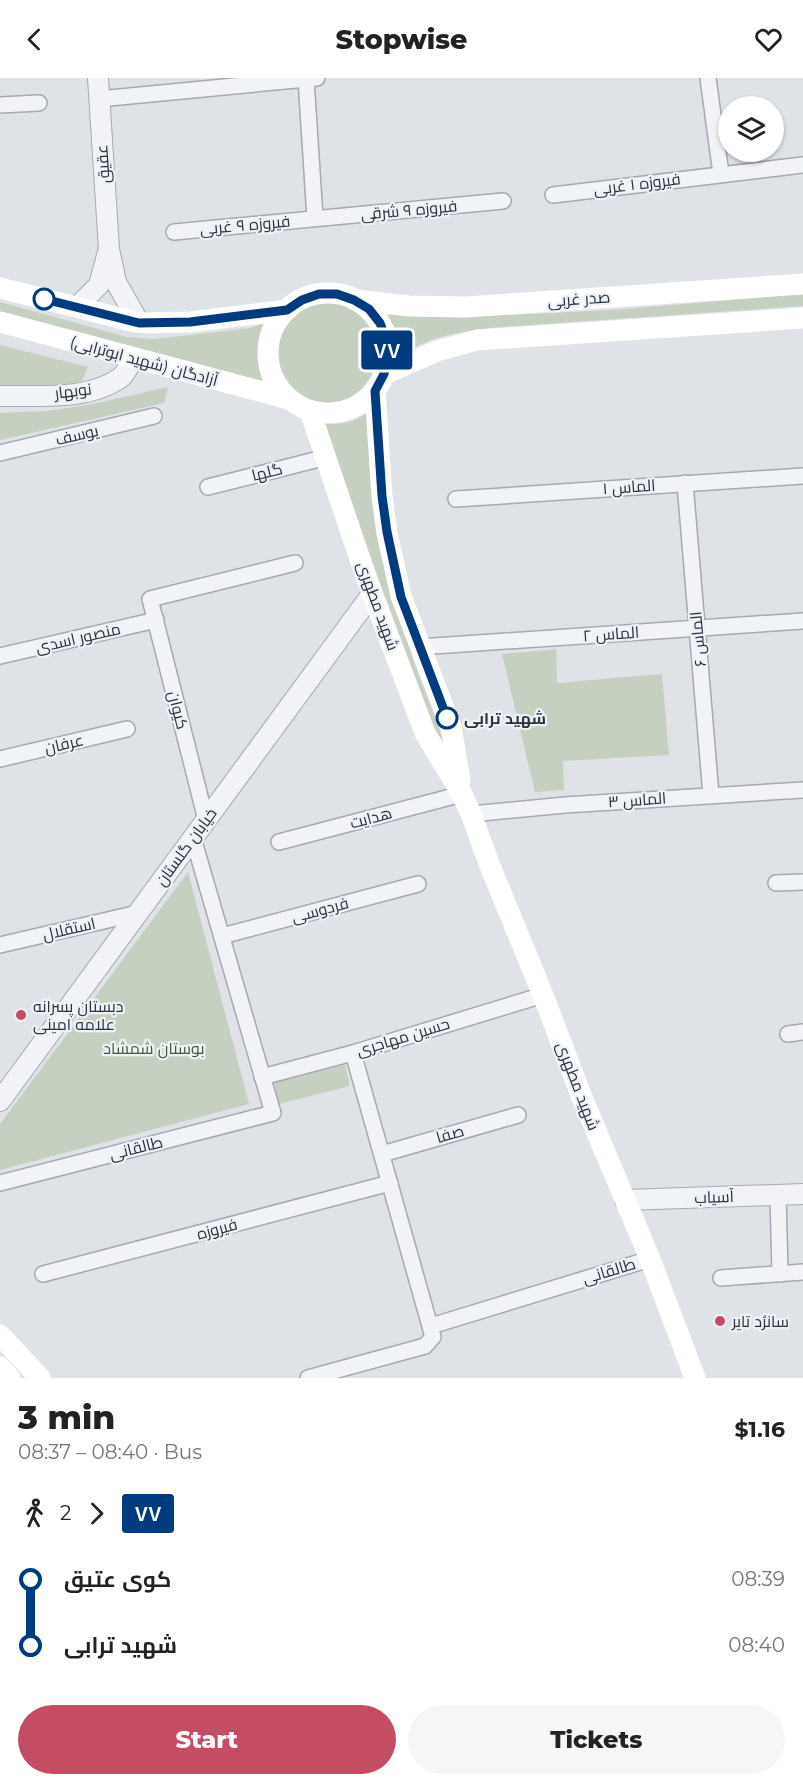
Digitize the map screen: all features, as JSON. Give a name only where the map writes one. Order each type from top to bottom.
[{"type":"main road","name":"صدر غربی","points":[[354,300],[408,306],[466,307],[803,284]]},
{"type":"main road","name":"آزادگان (شهید ابوترابی)","points":[[0,288],[139,323],[190,322],[287,310]]},
{"type":"main road","points":[[319,294],[337,294],[354,300],[369,309],[380,323],[386,339],[388,357],[379,382],[361,403],[346,410],[331,413],[310,411],[289,399],[276,384],[269,365],[268,345],[274,326],[287,310],[302,300],[319,294]]},
{"type":"main road","name":"صدر غربی","points":[[379,382],[437,351],[477,340],[803,318]]},
{"type":"main road","name":"آزادگان (شهید ابوترابی)","points":[[0,322],[289,399]]},
{"type":"main road","name":"شهید مطهری","points":[[379,382],[382,496],[387,532],[401,597],[451,727],[462,794]]},
{"type":"main road","name":"شهید مطهری","points":[[310,411],[372,594],[425,734],[462,794],[471,814],[543,994],[580,1095],[650,1259],[695,1378]]},
{"type":"main road","points":[[0,1335],[40,1378]]},
{"type":"main road","points":[[0,1367],[10,1378]]},
{"type":"street","name":"عقیق","points":[[98,78],[109,249]]},
{"type":"street","points":[[708,78],[721,174]]},
{"type":"street","points":[[99,99],[311,79],[315,218]]},
{"type":"street","points":[[0,105],[39,103]]},
{"type":"street","name":"فیروزه ۱ غربی","points":[[553,195],[803,165]]},
{"type":"street","name":"فیروزه ۹ شرقی","points":[[315,218],[503,201]]},
{"type":"street","name":"فیروزه ۹ غربی","points":[[174,232],[315,218]]},
{"type":"street","points":[[77,308],[99,285],[109,249]]},
{"type":"street","points":[[109,249],[116,282],[139,323]]},
{"type":"street","name":"نوبهار","points":[[0,396],[87,392],[106,386],[122,377],[133,359]]},
{"type":"street","name":"یوسف","points":[[0,453],[154,416]]},
{"type":"street","name":"گلها","points":[[208,487],[327,457]]},
{"type":"street","name":"الماس ۱","points":[[456,499],[803,476]]},
{"type":"street","name":"الماس ۶","points":[[685,483],[711,795]]},
{"type":"street","name":"کیوان","points":[[206,820],[150,599],[295,563]]},
{"type":"street","name":"خیابان گلستان","points":[[0,1101],[372,594]]},
{"type":"street","name":"منصور اسدی","points":[[0,656],[156,620]]},
{"type":"street","name":"الماس ۲","points":[[419,647],[803,621]]},
{"type":"street","name":"عرفان","points":[[0,759],[127,729]]},
{"type":"street","name":"الماس ۳","points":[[471,814],[565,805],[803,789]]},
{"type":"street","name":"هدایت","points":[[279,842],[462,794]]},
{"type":"street","points":[[193,838],[262,1077]]},
{"type":"street","points":[[776,884],[803,882]]},
{"type":"street","name":"فردوسی","points":[[222,936],[418,884]]},
{"type":"street","name":"استقلال","points":[[0,945],[138,913]]},
{"type":"street","name":"حسین مهاجری","points":[[262,1077],[353,1053],[543,994]]},
{"type":"street","points":[[308,1378],[350,1373],[425,1346],[433,1337],[353,1053]]},
{"type":"street","name":"طالقانی","points":[[0,1183],[273,1113],[262,1077]]},
{"type":"street","name":"صفا","points":[[382,1154],[518,1115]]},
{"type":"street","name":"فیروزه","points":[[43,1274],[390,1183]]},
{"type":"street","points":[[778,1194],[780,1274]]},
{"type":"street","name":"آسیاب","points":[[625,1200],[803,1194]]},
{"type":"street","name":"طالقانی","points":[[431,1326],[650,1259]]},
{"type":"street","points":[[721,1278],[803,1272]]},
{"type":"green space","points":[[803,294],[803,306],[475,330],[429,341],[396,359],[394,333],[381,309],[484,316],[612,310]]},
{"type":"green space","points":[[0,302],[127,337],[154,339],[250,328],[266,323],[261,339],[259,361],[268,384],[0,314]]},
{"type":"green space","points":[[325,302],[344,306],[361,317],[372,334],[376,353],[372,372],[361,389],[344,400],[325,404],[306,400],[289,389],[278,372],[274,353],[278,334],[289,317],[306,306]]},
{"type":"green space","points":[[0,345],[88,367],[82,381],[57,386],[0,389]]},
{"type":"green space","points":[[168,387],[164,403],[0,440],[0,413],[46,411],[93,404]]},
{"type":"green space","points":[[369,412],[395,595],[412,657],[458,779],[455,782],[421,698],[323,423],[347,422]]},
{"type":"green space","points":[[556,649],[557,683],[662,674],[669,755],[563,761],[564,790],[535,792],[502,654]]},
{"type":"green space","name":"بوستان شمشاد","points":[[188,872],[249,1104],[0,1170],[0,1124]]},
{"type":"green space","points":[[345,1065],[350,1086],[279,1104],[274,1082]]},
{"type":"bus line","name":"۷۷","points":[[44,299],[139,323],[190,322],[287,310],[302,300],[319,294],[337,294],[369,309],[380,323],[386,339],[388,357],[384,374],[375,391],[382,496],[387,532],[401,597],[447,718]]},
{"type":"place","name":"شهید ترابی","points":[[447,718]]},
{"type":"place","name":"دبستان پسرانه علامه امینی","points":[[21,1015]]},
{"type":"place","name":"سانرُد تایر","points":[[720,1321]]}]
